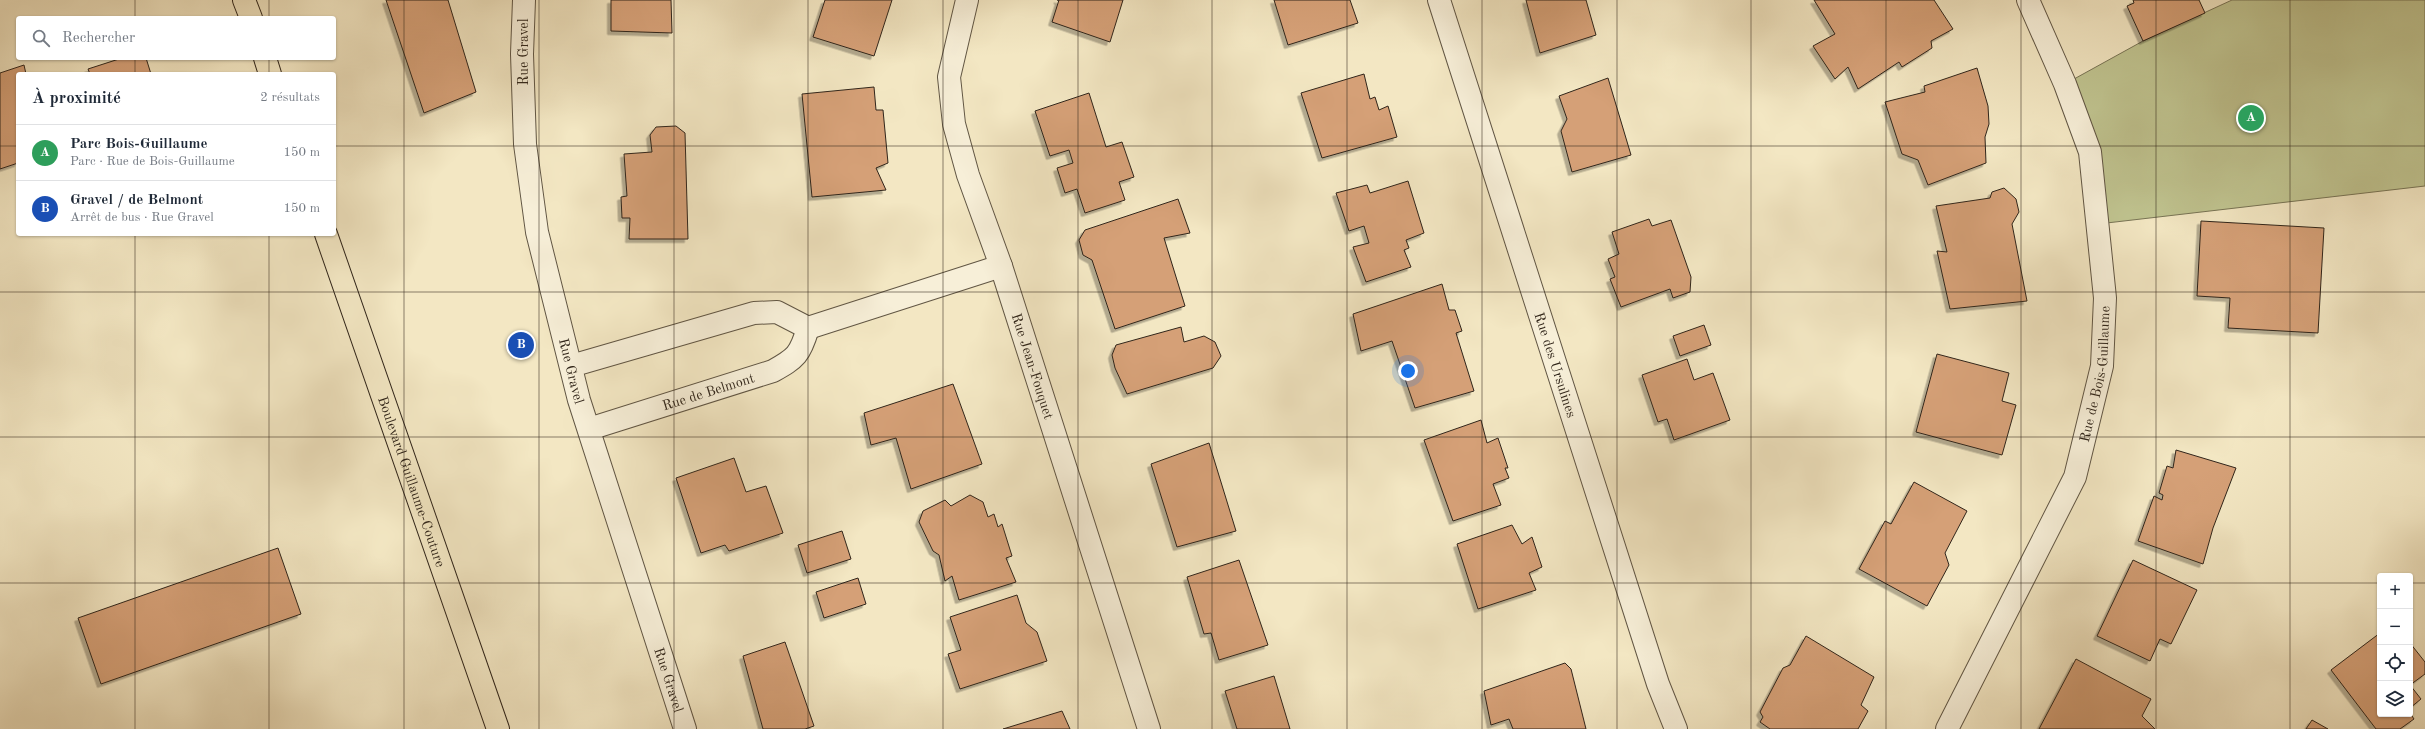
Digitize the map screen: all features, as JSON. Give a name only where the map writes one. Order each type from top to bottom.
[{"type":"main road","points":[[244,0],[250,16]]},
{"type":"main road","points":[[266,60],[269,72]]},
{"type":"main road","name":"Boulevard Guillaume-Couture","points":[[327,236],[498,729]]},
{"type":"street","name":"Rue Gravel","points":[[524,0],[522,54],[525,144],[537,232],[571,366],[589,429],[685,729]]},
{"type":"street","name":"Rue Jean-Fouquet","points":[[967,0],[949,77],[954,124],[968,175],[1001,266],[1149,729]]},
{"type":"street","name":"Rue des Ursulines","points":[[1440,0],[1658,684],[1676,729]]},
{"type":"street","name":"Rue de Bois-Guillaume","points":[[1947,729],[2075,477],[2102,366],[2105,298],[2090,152],[2065,84],[2028,0]]},
{"type":"street","points":[[571,366],[754,313],[777,312],[808,328],[1001,266]]},
{"type":"street","name":"Rue de Belmont","points":[[589,429],[773,371],[793,360],[803,345],[808,328]]},
{"type":"green space","points":[[2232,0],[2425,0],[2425,186],[2098,224],[2065,84],[2143,41]]},
{"type":"building","points":[[386,0],[448,0],[476,92],[424,113]]},
{"type":"building","points":[[611,0],[671,0],[672,33],[611,31]]},
{"type":"building","points":[[825,0],[892,0],[874,56],[813,37]]},
{"type":"building","points":[[1059,0],[1123,0],[1110,42],[1052,22]]},
{"type":"building","points":[[1274,0],[1350,0],[1358,23],[1288,45]]},
{"type":"building","points":[[1526,0],[1586,0],[1596,35],[1540,53]]},
{"type":"building","points":[[1814,0],[1934,0],[1953,29],[1931,41],[1932,48],[1902,67],[1899,62],[1858,89],[1848,67],[1835,79],[1813,46],[1835,34]]},
{"type":"building","points":[[2133,0],[2199,0],[2205,13],[2143,41],[2127,6],[2134,3]]},
{"type":"building","points":[[116,60],[147,60],[150,72],[89,72],[88,69]]},
{"type":"building","points":[[24,65],[26,72],[16,72],[16,164],[0,169],[0,73]]},
{"type":"building","points":[[1977,68],[1988,106],[1989,124],[1985,137],[1986,163],[1928,185],[1918,160],[1902,154],[1885,102],[1925,92],[1924,86]]},
{"type":"building","points":[[1364,74],[1370,99],[1375,97],[1379,110],[1388,106],[1397,137],[1322,158],[1301,93]]},
{"type":"building","points":[[1608,78],[1631,155],[1572,172],[1561,131],[1567,119],[1559,96]]},
{"type":"building","points":[[874,87],[876,110],[883,110],[888,163],[876,168],[886,190],[812,197],[802,94]]},
{"type":"building","points":[[1089,93],[1106,147],[1122,142],[1134,177],[1119,182],[1125,200],[1085,213],[1077,189],[1065,193],[1057,168],[1073,163],[1069,150],[1050,156],[1035,111]]},
{"type":"building","points":[[676,126],[685,133],[688,239],[629,239],[630,218],[622,218],[621,197],[627,196],[624,154],[652,152],[650,135],[656,127]]},
{"type":"building","points":[[1408,181],[1424,233],[1406,240],[1409,248],[1404,250],[1411,267],[1366,282],[1353,247],[1369,243],[1364,226],[1349,231],[1336,193],[1367,185],[1370,193]]},
{"type":"building","points":[[2004,188],[2016,199],[2019,212],[2012,224],[2027,301],[1950,309],[1937,251],[1947,252],[1936,206],[1990,198],[1992,192]]},
{"type":"building","points":[[1178,199],[1190,233],[1164,238],[1185,306],[1115,329],[1092,260],[1083,255],[1079,240],[1085,230]]},
{"type":"building","points":[[1649,219],[1652,226],[1671,220],[1691,277],[1690,292],[1673,298],[1670,289],[1621,307],[1610,279],[1615,277],[1608,259],[1619,254],[1612,232]]},
{"type":"building","points":[[2201,221],[2324,228],[2318,333],[2228,328],[2230,298],[2197,296]]},
{"type":"building","points":[[1442,284],[1449,310],[1455,310],[1462,331],[1456,333],[1474,391],[1415,408],[1392,341],[1361,351],[1353,314]]},
{"type":"building","points":[[1704,325],[1711,345],[1680,356],[1673,336]]},
{"type":"building","points":[[1181,327],[1184,342],[1204,336],[1215,342],[1221,356],[1213,368],[1127,394],[1115,368],[1112,355],[1116,345]]},
{"type":"building","points":[[1937,354],[2009,373],[2002,401],[2016,405],[2002,455],[1916,432]]},
{"type":"building","points":[[1687,359],[1694,380],[1713,373],[1730,420],[1674,440],[1667,419],[1658,422],[1642,375]]},
{"type":"building","points":[[953,384],[982,464],[911,489],[896,438],[871,445],[864,413]]},
{"type":"building","points":[[1481,420],[1487,443],[1498,438],[1508,468],[1505,468],[1509,478],[1493,484],[1501,505],[1453,521],[1424,440]]},
{"type":"building","points":[[1209,443],[1236,531],[1177,547],[1151,464]]},
{"type":"building","points":[[2176,450],[2236,468],[2213,528],[2203,564],[2138,541],[2154,496],[2162,500],[2163,495],[2159,493],[2167,466],[2173,468]]},
{"type":"building","points":[[734,458],[746,492],[766,486],[783,533],[729,551],[725,545],[701,553],[676,478]]},
{"type":"building","points":[[1914,482],[1967,511],[1945,553],[1949,565],[1927,606],[1859,569],[1885,521],[1891,524]]},
{"type":"building","points":[[970,495],[983,502],[988,517],[994,514],[998,527],[1002,524],[1012,556],[1006,558],[1016,582],[959,600],[952,576],[945,581],[939,555],[933,551],[919,522],[923,511],[945,500],[951,506]]},
{"type":"building","points":[[1512,525],[1522,544],[1532,537],[1542,567],[1529,573],[1536,590],[1478,609],[1457,544]]},
{"type":"building","points":[[842,531],[851,559],[807,573],[798,545]]},
{"type":"building","points":[[278,548],[301,614],[101,684],[78,618]]},
{"type":"building","points":[[1239,560],[1268,645],[1219,660],[1211,633],[1204,634],[1187,577]]},
{"type":"building","points":[[2133,560],[2197,590],[2171,644],[2160,639],[2150,661],[2097,636]]},
{"type":"building","points":[[858,578],[866,604],[824,618],[816,592]]},
{"type":"building","points":[[1017,595],[1026,623],[1037,632],[1047,661],[960,689],[948,654],[961,650],[950,617]]},
{"type":"building","points":[[2377,635],[2377,717],[2413,717],[2414,719],[2400,729],[2376,729],[2331,670]]},
{"type":"building","points":[[1806,636],[1874,677],[1861,705],[1868,711],[1858,729],[1770,729],[1760,722],[1763,717],[1760,712],[1783,668],[1790,665]]},
{"type":"building","points":[[785,642],[814,726],[805,729],[763,729],[743,656]]},
{"type":"building","points":[[2413,647],[2425,662],[2425,674],[2413,683]]},
{"type":"building","points":[[2076,659],[2151,699],[2142,716],[2155,729],[2039,729]]},
{"type":"building","points":[[1565,663],[1571,669],[1586,729],[1513,729],[1509,719],[1491,725],[1484,691]]},
{"type":"building","points":[[1274,676],[1290,729],[1237,729],[1225,691]]},
{"type":"building","points":[[2413,689],[2421,699],[2413,706]]},
{"type":"building","points":[[1062,711],[1070,729],[1003,729]]},
{"type":"building","points":[[2312,720],[2328,729],[2306,729]]},
{"type":"place","name":"Parc Bois-Guillaume","points":[[2251,118]]},
{"type":"place","name":"Gravel / de Belmont","points":[[521,345]]}]
